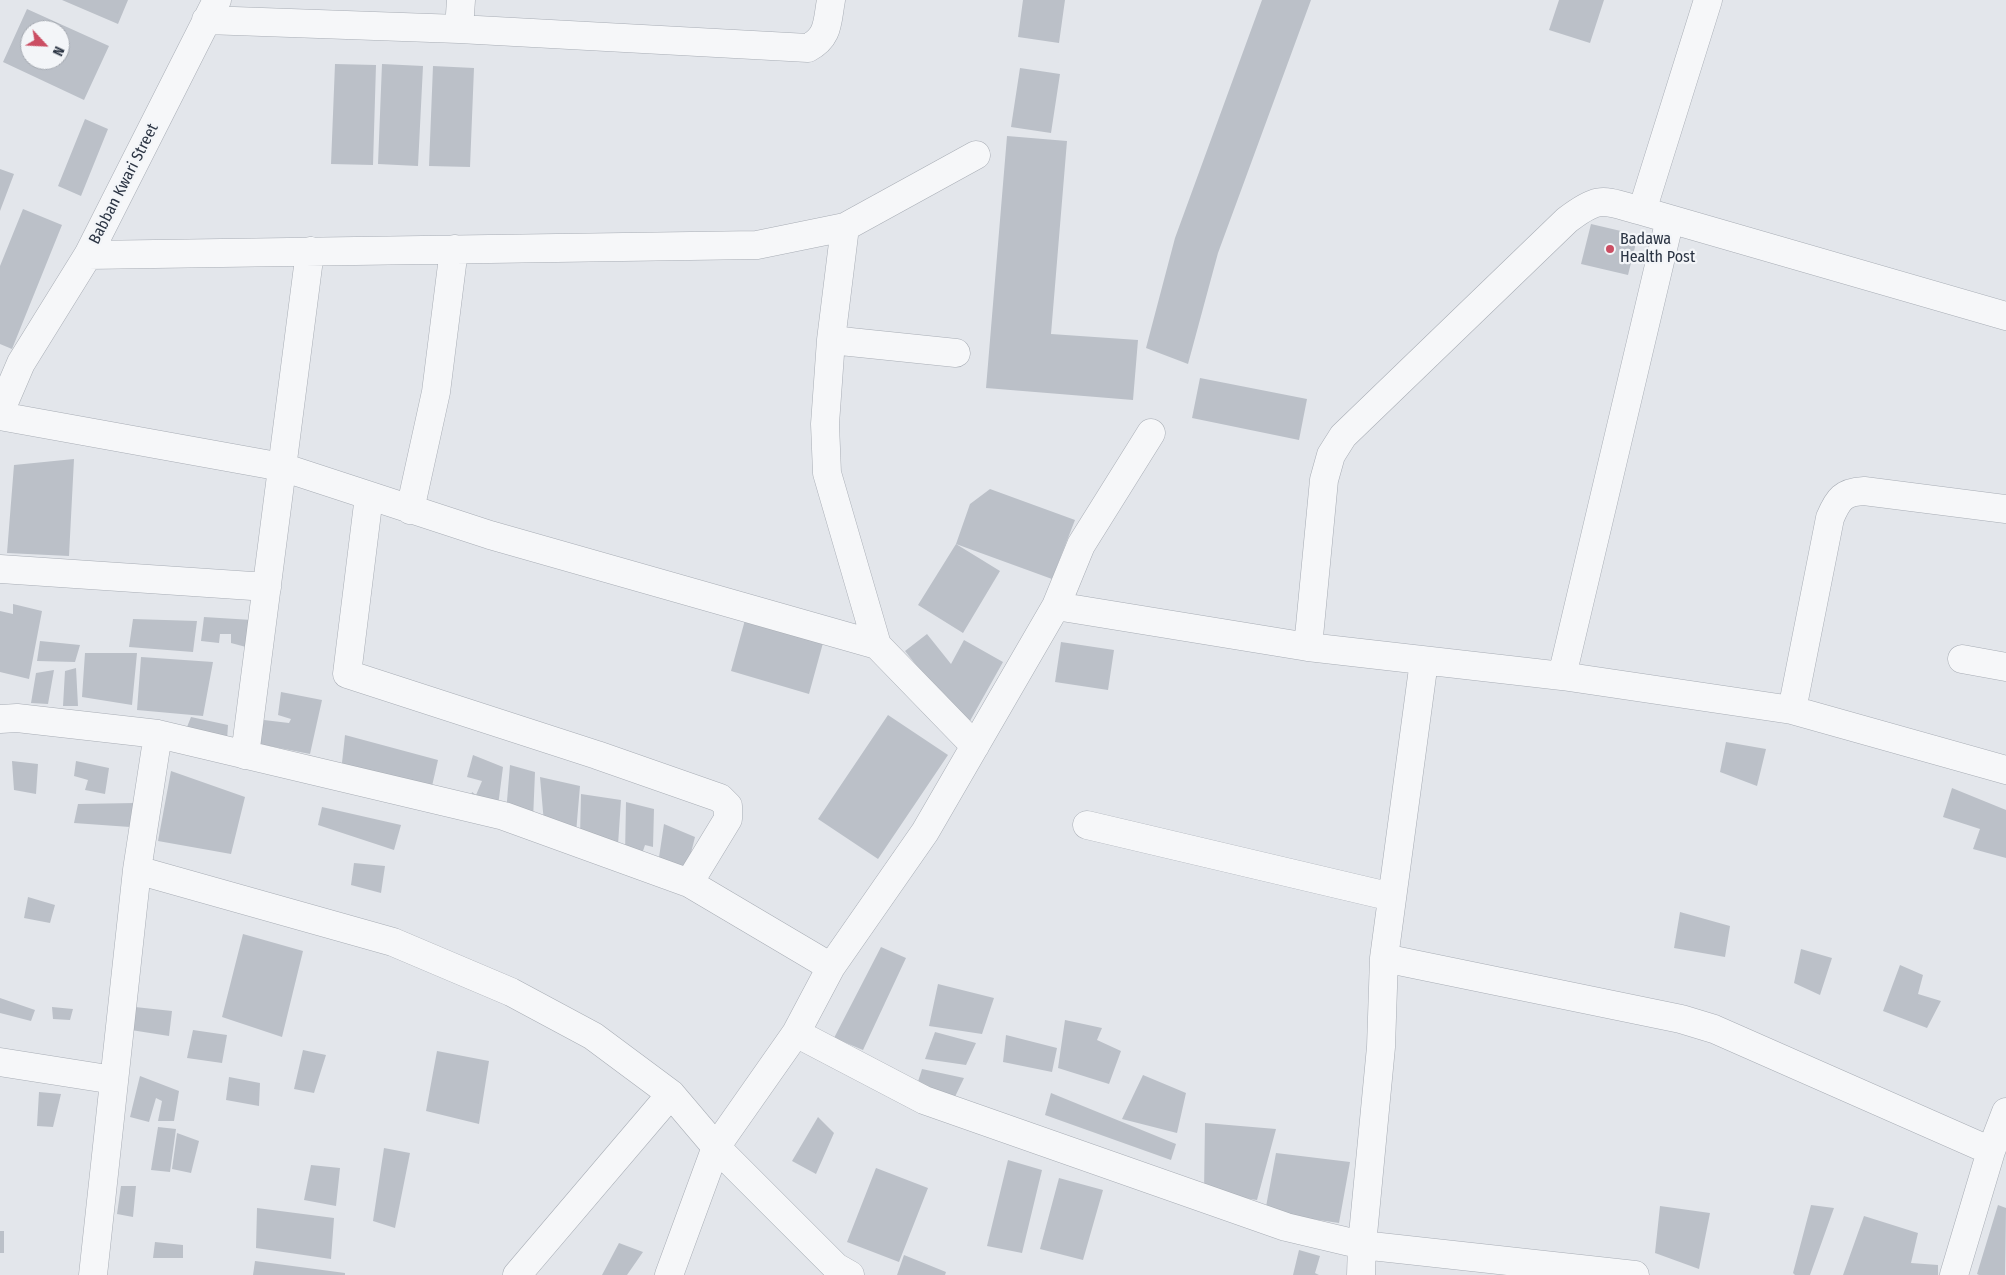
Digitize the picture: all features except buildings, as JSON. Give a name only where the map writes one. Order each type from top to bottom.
[{"type":"street","points":[[459,29],[461,0]]},
{"type":"street","points":[[212,10],[459,29],[808,48],[821,41],[825,32],[831,0]]},
{"type":"street","points":[[1642,210],[1708,0]]},
{"type":"street","name":"Babban Kwari Street","points":[[0,412],[11,361],[88,255],[212,10]]},
{"type":"street","points":[[88,255],[757,245],[845,227],[976,155]]},
{"type":"street","points":[[1308,647],[1324,480],[1331,455],[1343,436],[1567,220],[1587,204],[1601,201],[1642,210],[2006,316]]},
{"type":"street","points":[[1562,676],[1670,219]]},
{"type":"street","points":[[845,227],[831,340],[825,424],[827,473],[877,644],[975,746]]},
{"type":"street","points":[[410,510],[436,392],[454,249]]},
{"type":"street","points":[[245,755],[310,251]]},
{"type":"street","points":[[831,340],[956,353]]},
{"type":"street","points":[[0,416],[282,468],[500,538],[877,644]]},
{"type":"street","points":[[669,1275],[716,1147],[796,1033],[831,967],[925,832],[1056,606],[1081,545],[1151,433]]},
{"type":"street","points":[[1792,710],[1830,518],[1837,502],[1852,492],[1864,491],[2006,509]]},
{"type":"street","points":[[369,496],[347,674],[597,755],[720,798],[728,806],[728,820],[689,883]]},
{"type":"street","points":[[0,568],[267,587]]},
{"type":"street","points":[[1056,606],[1308,647],[1562,676],[1792,710],[2006,770]]},
{"type":"street","points":[[1962,659],[2006,667]]},
{"type":"street","points":[[1361,1275],[1362,1245],[1381,1047],[1384,958],[1424,661]]},
{"type":"street","points":[[0,719],[18,718],[158,734],[504,816],[689,883],[831,967]]},
{"type":"street","points":[[93,1275],[137,870],[158,734]]},
{"type":"street","points":[[1087,825],[1392,897]]},
{"type":"street","points":[[137,870],[393,942],[511,992],[593,1036],[671,1094],[716,1147],[840,1272]]},
{"type":"street","points":[[1384,958],[1681,1020],[1714,1029],[1991,1151]]},
{"type":"street","points":[[796,1033],[924,1100],[1286,1227],[1362,1245],[1635,1275]]},
{"type":"street","points":[[0,1062],[114,1080]]},
{"type":"street","points":[[518,1275],[671,1094]]},
{"type":"street","points":[[1954,1275],[1991,1151],[2006,1112]]},
{"type":"place","name":"Badawa Health Post","points":[[1610,249]]}]
